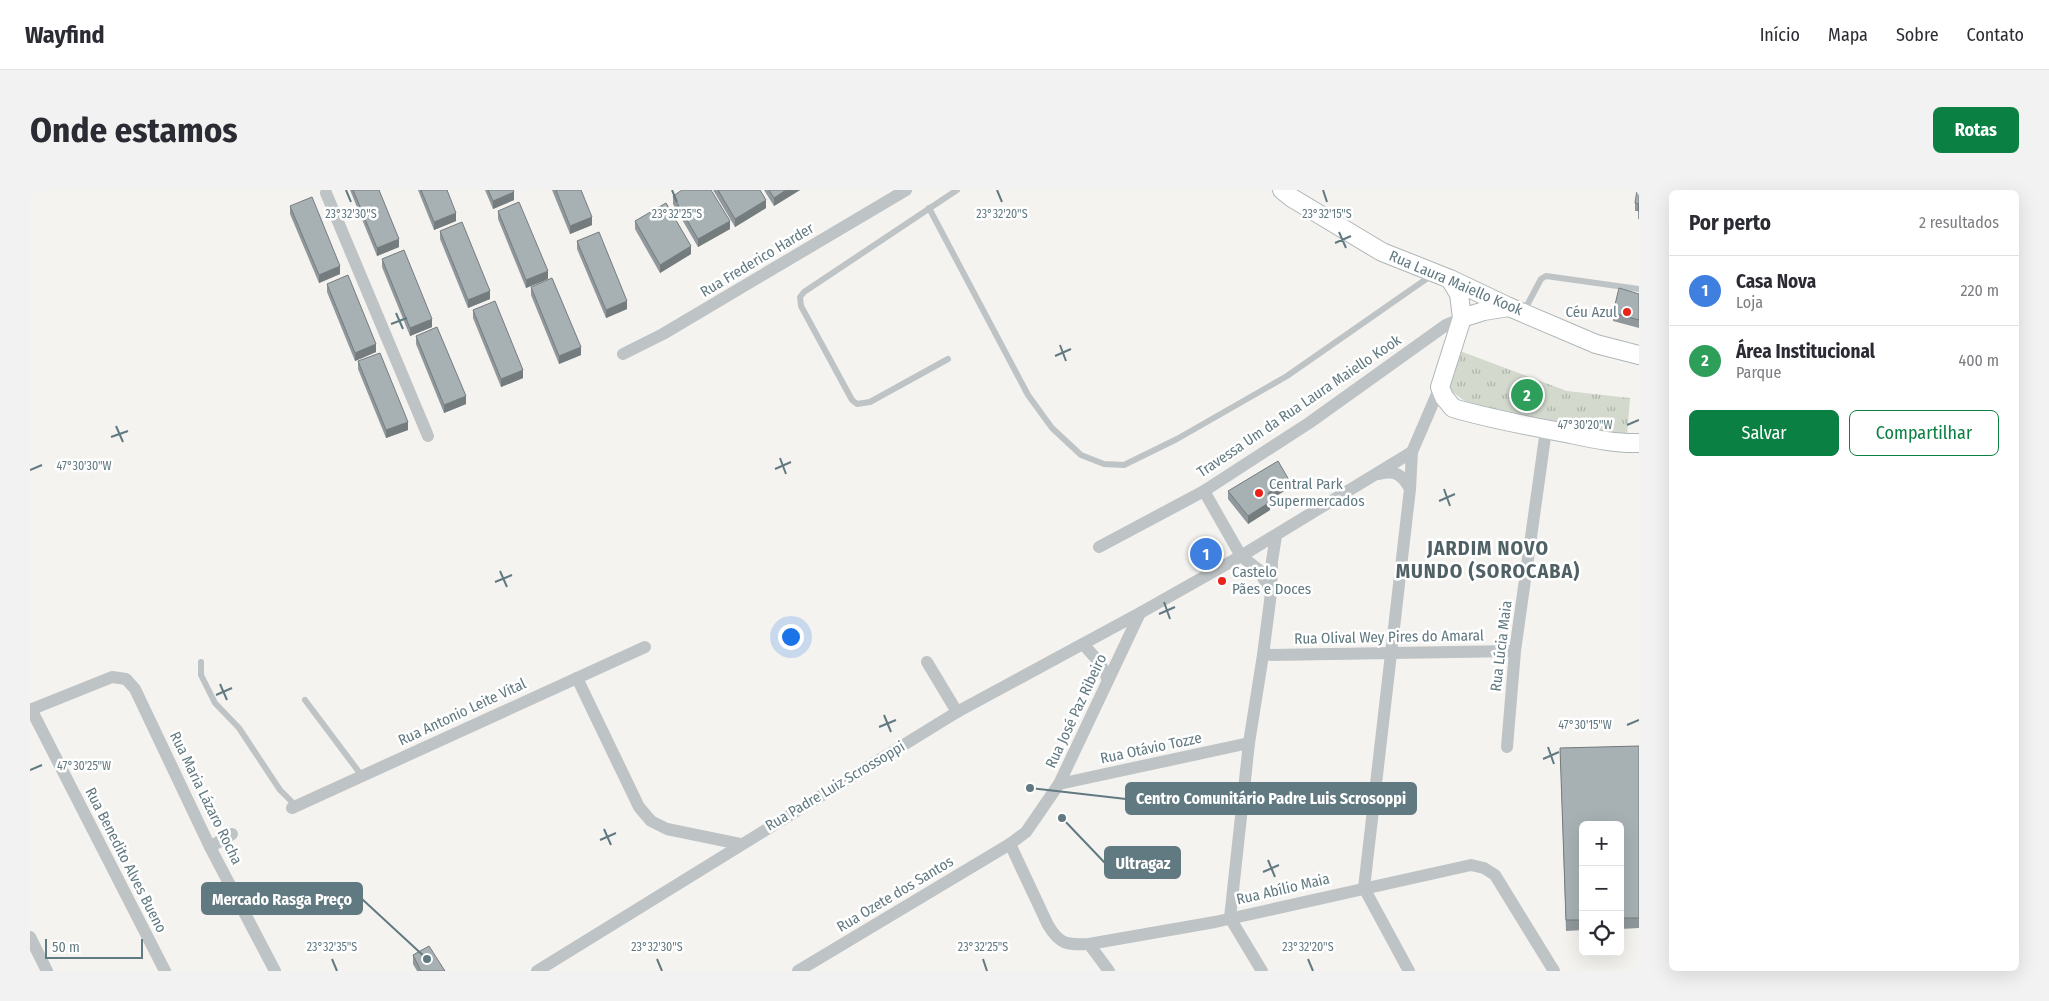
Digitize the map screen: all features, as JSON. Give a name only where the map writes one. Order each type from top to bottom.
[{"type":"main road","name":"Rua Laura Maiello Kook","points":[[1282,190],[1292,198],[1382,252],[1443,276],[1596,344],[1639,355]]},
{"type":"main road","points":[[1443,276],[1459,294],[1462,318],[1440,387],[1448,403],[1453,408],[1546,430],[1602,440],[1639,443]]},
{"type":"main road","points":[[1462,318],[1484,311],[1516,309]]},
{"type":"street","name":"Rua Frederico Harder","points":[[623,354],[672,329],[906,190]]},
{"type":"street","points":[[326,193],[428,436]]},
{"type":"street","name":"Travessa Um da Rua Laura Maiello Kook","points":[[1099,547],[1204,491],[1309,423],[1446,325],[1462,318]]},
{"type":"street","points":[[1409,971],[1364,888],[1389,654],[1410,489],[1412,452],[1440,387]]},
{"type":"street","points":[[1427,418],[1443,411],[1464,411]]},
{"type":"street","name":"Rua Lúcia Maia","points":[[1507,747],[1515,651],[1546,430]]},
{"type":"street","name":"Rua Padre Luiz Scrossoppi","points":[[537,971],[740,844],[957,712],[1140,613],[1276,536],[1412,452]]},
{"type":"street","points":[[1374,475],[1397,473],[1405,480],[1410,489]]},
{"type":"street","points":[[1204,491],[1241,556],[1259,570],[1271,594]]},
{"type":"street","points":[[1262,971],[1230,918],[1249,742],[1271,594],[1272,562],[1276,536]]},
{"type":"street","name":"Rua José Paz Ribeiro","points":[[1010,844],[1026,832],[1060,784],[1140,613]]},
{"type":"street","points":[[1083,644],[1100,663],[1108,680]]},
{"type":"street","name":"Rua Antonio Leite Vital","points":[[294,807],[645,647]]},
{"type":"street","name":"Rua Olival Wey Pires do Amaral","points":[[1263,655],[1515,651]]},
{"type":"street","points":[[927,662],[957,712]]},
{"type":"street","name":"Rua Maria Lázaro Rocha","points":[[31,710],[112,677],[126,679],[136,689],[210,847],[275,971]]},
{"type":"street","points":[[577,678],[639,808],[651,821],[667,829],[740,844]]},
{"type":"street","name":"Rua Benedito Alves Bueno","points":[[31,710],[165,971]]},
{"type":"street","name":"Rua Otávio Tozze","points":[[1060,784],[1249,742]]},
{"type":"street","points":[[210,847],[232,834]]},
{"type":"street","points":[[1010,844],[1056,938],[1068,945],[1089,944],[1109,971]]},
{"type":"street","name":"Rua Ozete dos Santos","points":[[798,971],[1010,844]]},
{"type":"street","name":"Rua Abílio Maia","points":[[1089,944],[1230,918],[1471,865],[1484,868],[1495,875],[1554,971]]},
{"type":"street","points":[[30,937],[47,971]]},
{"type":"lane","points":[[948,359],[870,402],[857,404],[852,400],[801,306],[800,297],[804,292],[957,190]]},
{"type":"lane","points":[[929,208],[1028,395],[1052,428],[1081,455],[1104,464],[1124,465],[1177,439],[1278,381],[1443,276]]},
{"type":"lane","points":[[1516,309],[1541,279],[1546,276],[1639,289]]},
{"type":"lane","points":[[201,662],[201,674],[216,703],[239,728],[280,790],[294,807]]},
{"type":"lane","points":[[305,700],[362,776]]},
{"type":"green space","points":[[1460,351],[1567,391],[1630,398],[1627,436],[1469,404],[1447,388]]},
{"type":"building","points":[[353,190],[379,190],[399,239],[377,248]]},
{"type":"building","points":[[421,190],[447,190],[456,213],[434,222]]},
{"type":"building","points":[[488,190],[513,190],[514,192],[493,201]]},
{"type":"building","points":[[556,190],[581,190],[592,217],[570,226]]},
{"type":"building","points":[[682,190],[711,190],[730,221],[698,239],[673,196]]},
{"type":"building","points":[[718,190],[760,190],[766,200],[735,219]]},
{"type":"building","points":[[769,190],[786,190],[774,198]]},
{"type":"building","points":[[1637,190],[1639,190],[1639,204],[1635,203]]},
{"type":"building","points":[[312,197],[340,266],[319,275],[290,206]]},
{"type":"building","points":[[519,202],[548,271],[526,280],[498,211]]},
{"type":"building","points":[[666,203],[691,246],[660,265],[635,221]]},
{"type":"building","points":[[462,222],[490,291],[468,300],[440,231]]},
{"type":"building","points":[[599,232],[627,301],[606,310],[577,241]]},
{"type":"building","points":[[404,250],[432,319],[410,328],[382,259]]},
{"type":"building","points":[[348,275],[376,344],[355,353],[327,284]]},
{"type":"building","points":[[552,278],[581,347],[559,356],[531,287]]},
{"type":"building","name":"Céu Azul","points":[[1619,288],[1639,294],[1639,320],[1613,313]]},
{"type":"building","points":[[495,301],[523,370],[501,379],[473,310]]},
{"type":"building","points":[[437,327],[466,396],[444,405],[416,336]]},
{"type":"building","points":[[380,353],[408,422],[386,430],[358,361]]},
{"type":"building","name":"Central Park Supermercados","points":[[1278,461],[1289,480],[1268,493],[1270,502],[1248,516],[1228,491]]},
{"type":"building","points":[[1639,746],[1639,918],[1624,918],[1624,821],[1579,821],[1579,920],[1566,920],[1560,748]]},
{"type":"building","points":[[429,946],[445,971],[421,971],[413,955]]},
{"type":"place","name":"Céu Azul","points":[[1627,312]]},
{"type":"place","name":"Área Institucional","points":[[1527,395]]},
{"type":"place","name":"Central Park Supermercados","points":[[1259,493]]},
{"type":"place","name":"Casa Nova","points":[[1206,554]]},
{"type":"place","name":"Castelo Pães e Doces","points":[[1222,581]]},
{"type":"place","name":"Centro Comunitário Padre Luis Scrosoppi","points":[[1030,788]]},
{"type":"place","name":"Ultragaz","points":[[1062,818]]},
{"type":"place","name":"Mercado Rasga Preço","points":[[427,959]]},
{"type":"district","name":"JARDIM NOVO MUNDO (SOROCABA)","points":[[1488,560]]}]
